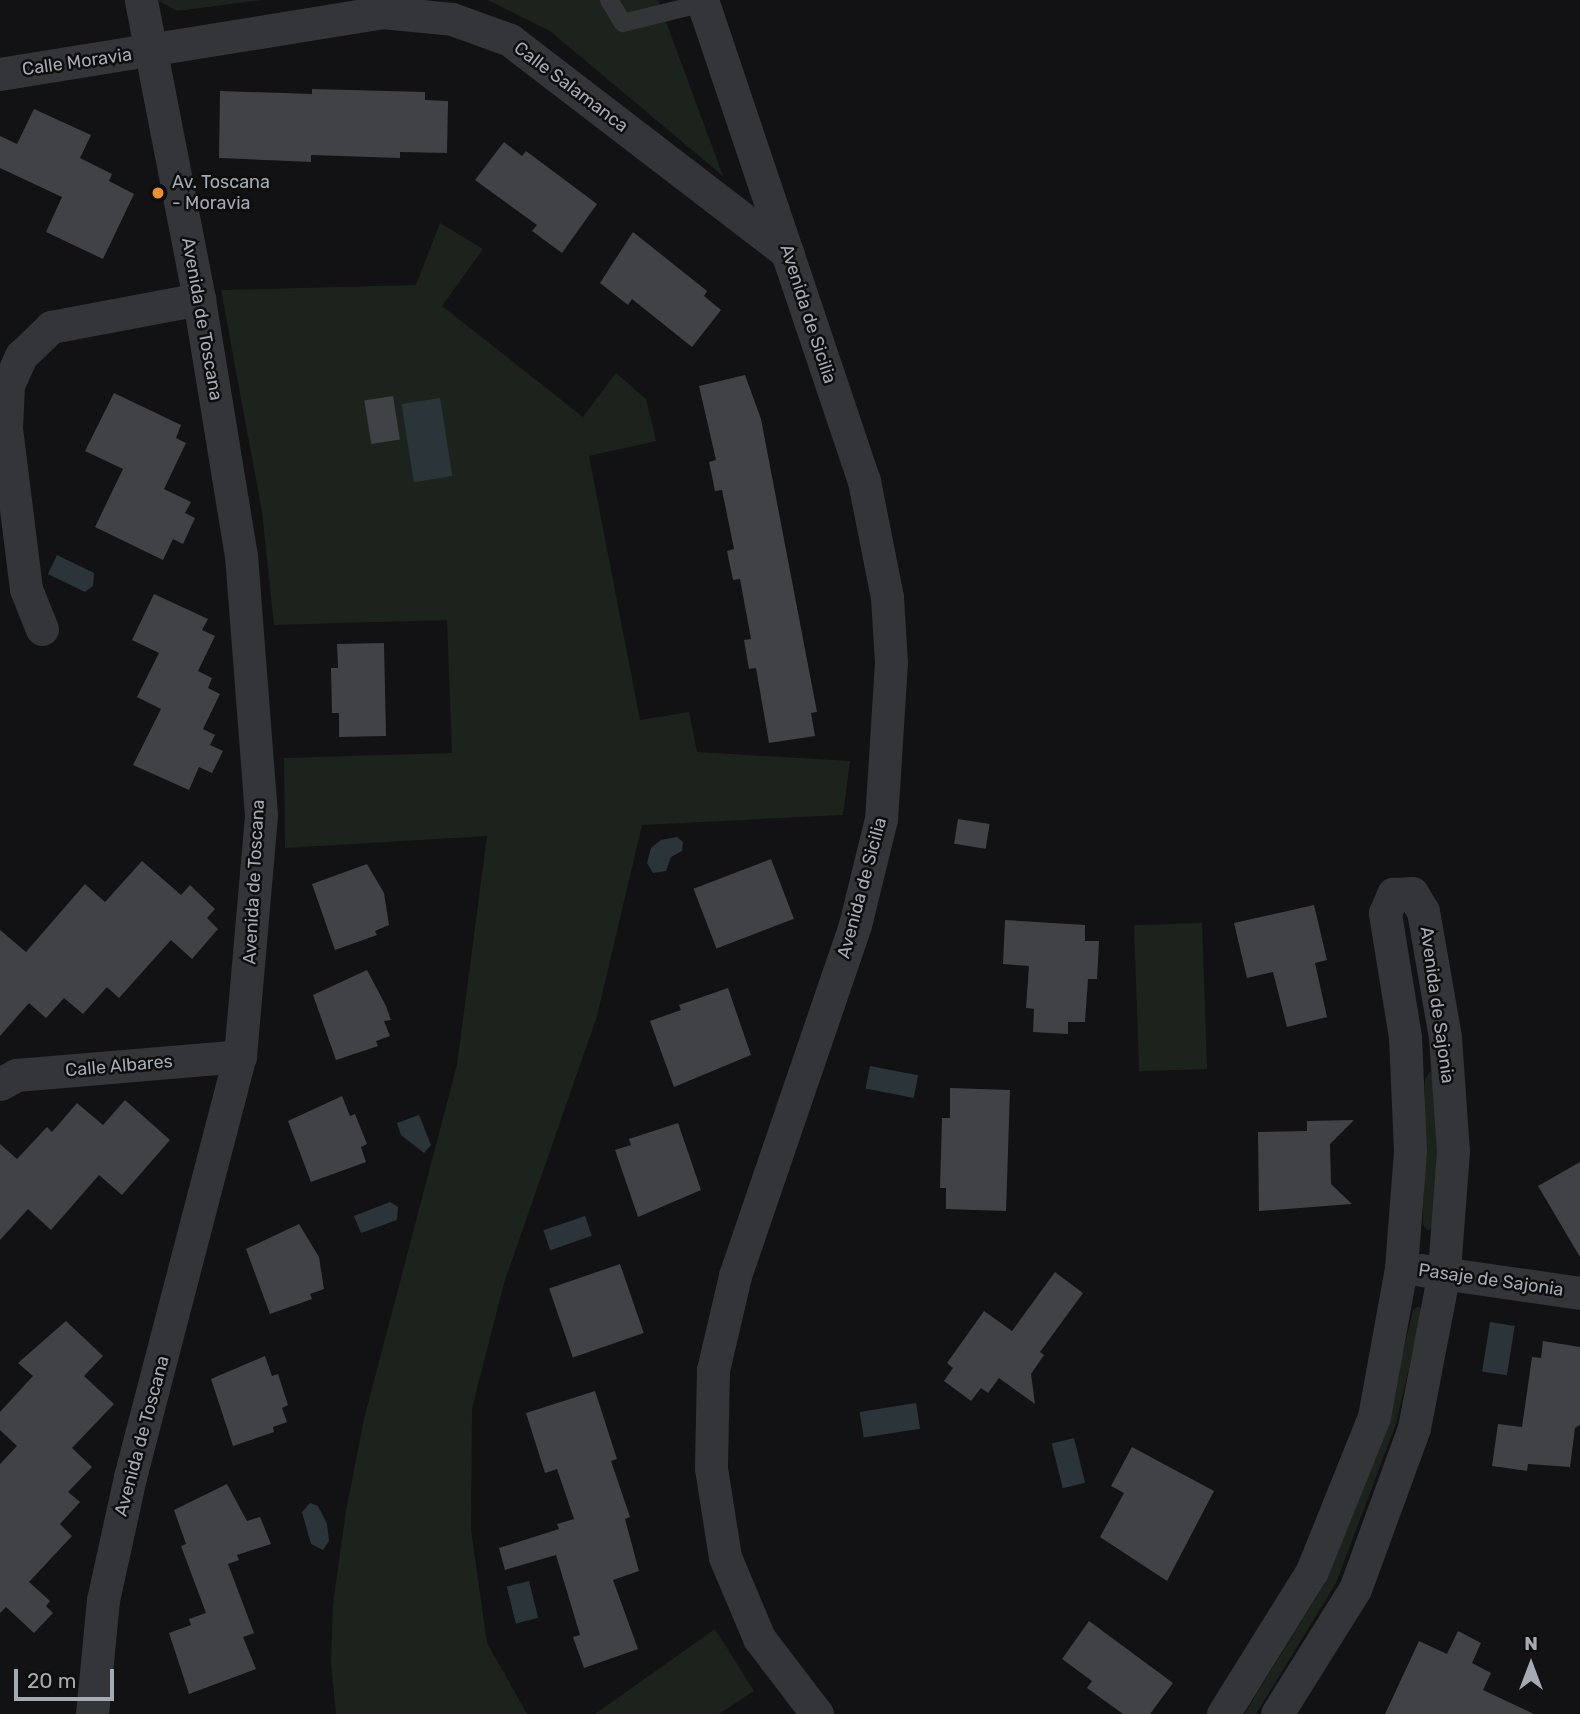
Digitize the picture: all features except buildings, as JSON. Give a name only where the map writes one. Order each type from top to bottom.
[{"type":"street","name":"Avenida de Toscana","points":[[92,1714],[103,1600],[119,1526],[240,1056],[261,815],[241,556],[199,299],[154,50],[141,0]]},
{"type":"street","name":"Avenida de Sicilia","points":[[703,2],[788,253],[869,507],[887,597],[888,732],[881,818],[855,925],[735,1276],[713,1370],[711,1468],[725,1558],[759,1638],[817,1714]]},
{"type":"street","name":"Calle Salamanca","points":[[154,50],[382,12],[452,19],[510,40],[788,253]]},
{"type":"street","name":"Calle Moravia","points":[[0,74],[154,50]]},
{"type":"street","points":[[42,629],[26,589],[6,428],[8,385],[22,356],[51,327],[199,299]]},
{"type":"street","name":"Avenida de Sajonia","points":[[1223,1714],[1312,1571],[1374,1417],[1401,1268],[1410,1151],[1405,1037],[1385,913],[1393,894],[1412,893],[1423,911],[1445,1037],[1453,1151],[1444,1272],[1413,1428],[1354,1589],[1277,1714]]},
{"type":"street","name":"Calle Albares","points":[[0,1084],[16,1075],[240,1056]]},
{"type":"street","name":"Pasaje de Sajonia","points":[[1401,1268],[1580,1293]]},
{"type":"lane","points":[[609,0],[623,23],[703,2]]},
{"type":"shaded area","points":[[157,0],[261,0],[177,11]]},
{"type":"shaded area","points":[[488,0],[658,0],[723,176],[550,31]]},
{"type":"shaded area","points":[[440,223],[483,249],[442,306],[583,417],[616,373],[646,399],[656,441],[589,456],[640,720],[689,712],[697,752],[850,761],[843,815],[642,825],[597,1016],[504,1283],[472,1408],[471,1530],[487,1643],[527,1714],[336,1714],[331,1662],[333,1604],[346,1511],[364,1419],[457,1065],[487,836],[285,848],[284,758],[452,753],[447,620],[274,625],[262,512],[221,290],[416,285]]},
{"type":"shaded area","points":[[440,398],[452,476],[414,482],[401,404]]},
{"type":"shaded area","points":[[57,555],[94,573],[93,586],[85,592],[48,574]]},
{"type":"shaded area","points":[[677,837],[683,842],[682,851],[671,857],[666,871],[653,873],[647,863],[651,848],[661,840]]},
{"type":"shaded area","points":[[1202,923],[1207,1069],[1139,1071],[1134,925]]},
{"type":"shaded area","points":[[870,1066],[918,1075],[914,1098],[866,1089]]},
{"type":"shaded area","points":[[1430,1072],[1436,1077],[1437,1151],[1434,1226],[1428,1231],[1423,1225],[1425,1079]]},
{"type":"shaded area","points":[[419,1115],[431,1145],[424,1153],[401,1135],[397,1123]]},
{"type":"shaded area","points":[[390,1202],[398,1207],[397,1220],[361,1233],[354,1216]]},
{"type":"shaded area","points":[[585,1216],[592,1236],[550,1250],[543,1230]]},
{"type":"shaded area","points":[[1419,1306],[1422,1311],[1396,1424],[1336,1583],[1256,1714],[1244,1714],[1327,1580],[1386,1423],[1413,1310]]},
{"type":"shaded area","points":[[1490,1322],[1515,1326],[1507,1375],[1482,1371]]},
{"type":"shaded area","points":[[916,1403],[920,1429],[864,1438],[860,1412]]},
{"type":"shaded area","points":[[1074,1438],[1085,1483],[1063,1488],[1052,1444]]},
{"type":"shaded area","points":[[310,1503],[318,1506],[327,1524],[329,1541],[323,1550],[311,1544],[302,1512]]},
{"type":"shaded area","points":[[529,1581],[538,1618],[516,1623],[507,1587]]},
{"type":"shaded area","points":[[715,1629],[754,1691],[719,1714],[595,1714]]},
{"type":"place","name":"Av. Toscana - Moravia","points":[[158,193]]}]
